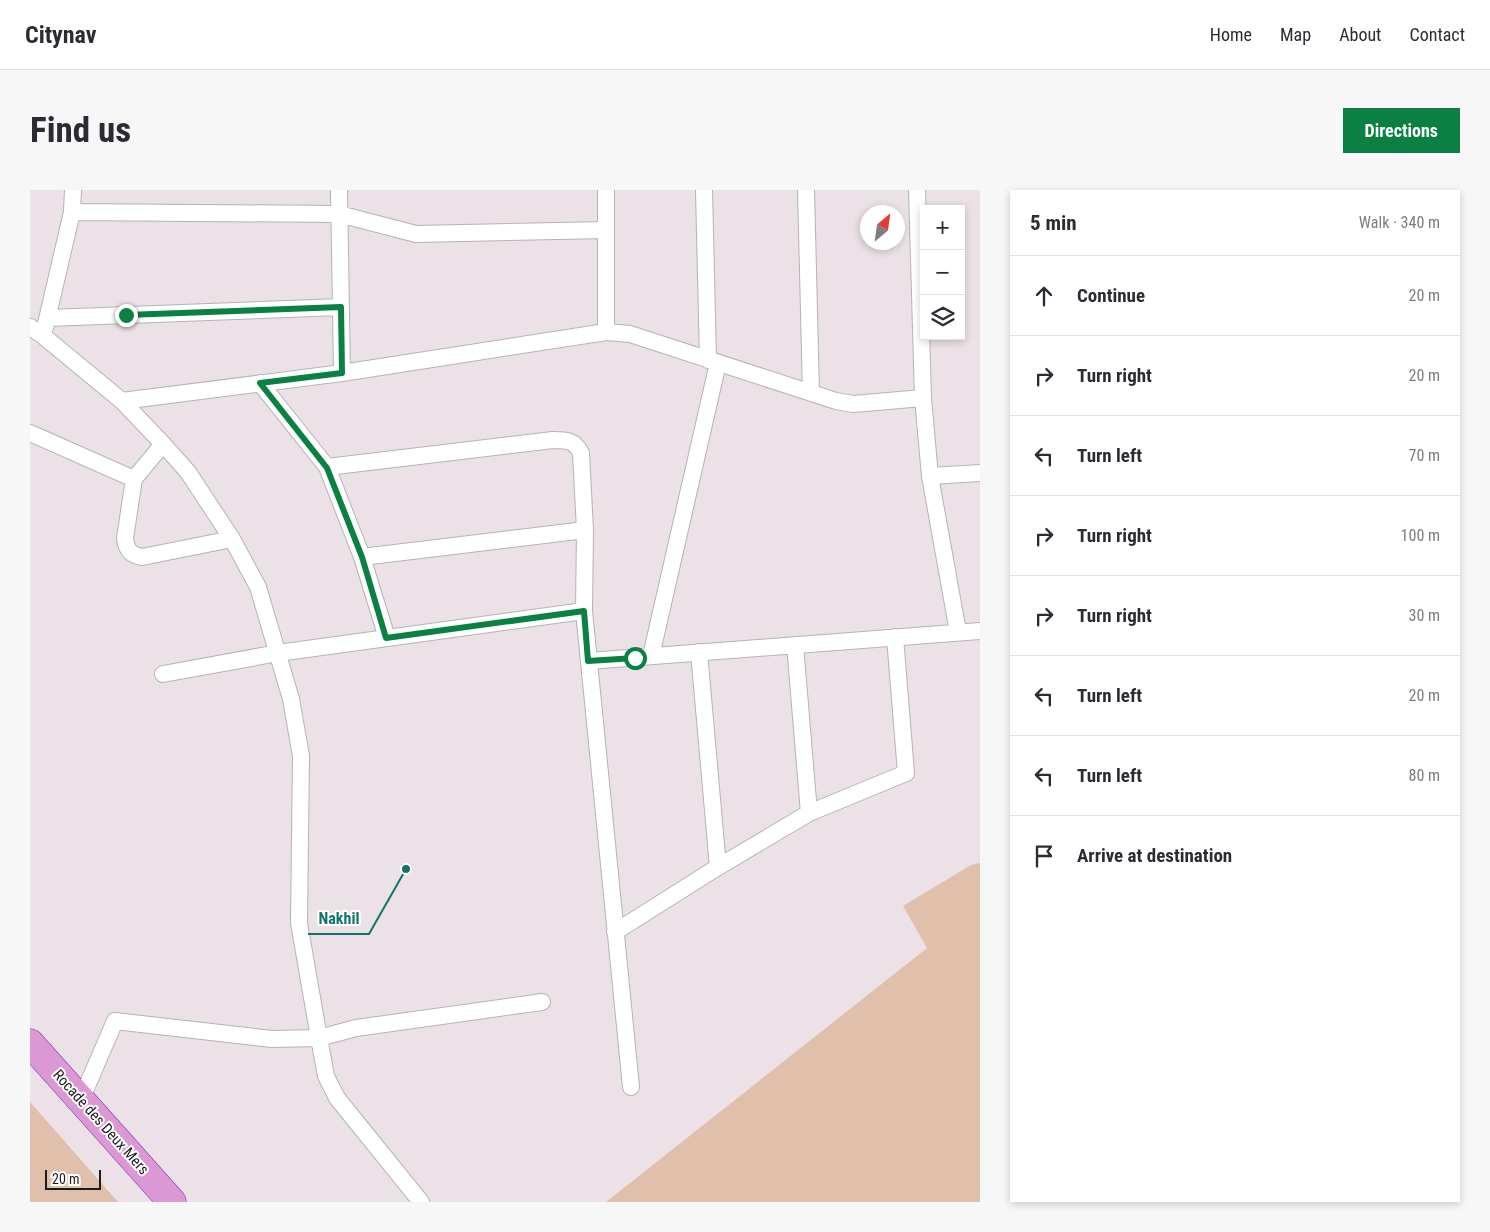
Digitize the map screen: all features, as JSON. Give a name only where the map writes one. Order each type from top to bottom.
[{"type":"highway","name":"Rocade des Deux Mers","points":[[30,1043],[172,1202]]},
{"type":"street","points":[[73,190],[72,212],[48,318],[36,331],[122,401],[188,472],[232,539],[258,587],[291,699],[301,756],[299,923],[326,1076],[337,1098],[421,1202]]},
{"type":"street","points":[[340,190],[342,373]]},
{"type":"street","points":[[651,656],[713,361],[704,190]]},
{"type":"street","points":[[806,190],[811,393]]},
{"type":"street","points":[[916,190],[923,398],[930,476],[958,632]]},
{"type":"street","points":[[606,332],[608,192]]},
{"type":"street","points":[[72,212],[339,214],[416,234],[606,230]]},
{"type":"street","points":[[48,318],[341,307]]},
{"type":"street","points":[[122,401],[342,373],[606,332],[630,334],[836,401],[853,404],[923,398]]},
{"type":"street","points":[[260,383],[327,468],[362,557],[386,638]]},
{"type":"street","points":[[30,433],[134,479]]},
{"type":"street","points":[[327,468],[553,440],[567,440],[577,445],[581,453],[585,530],[584,611],[631,1088]]},
{"type":"street","points":[[163,444],[134,479],[125,538],[126,546],[130,552],[135,556],[142,557],[232,539]]},
{"type":"street","points":[[930,476],[980,473]]},
{"type":"street","points":[[362,557],[585,530]]},
{"type":"street","points":[[162,674],[278,653],[584,611]]},
{"type":"street","points":[[588,661],[980,631]]},
{"type":"street","points":[[615,932],[718,867],[809,813],[906,773],[896,637]]},
{"type":"street","points":[[795,645],[809,813]]},
{"type":"street","points":[[699,652],[718,867]]},
{"type":"street","points":[[81,1100],[115,1021],[272,1039],[319,1038],[356,1028],[542,1002]]},
{"type":"shaded area","points":[[980,863],[980,1202],[606,1202],[927,948],[903,906],[971,865]]},
{"type":"shaded area","points":[[30,1102],[118,1202],[30,1202]]},
{"type":"place","name":"Nakhil","points":[[406,869]]},
{"type":"route","points":[[126,315],[341,307],[342,373],[260,383],[327,468],[362,557],[386,638],[584,611],[588,661],[635,658]]}]
